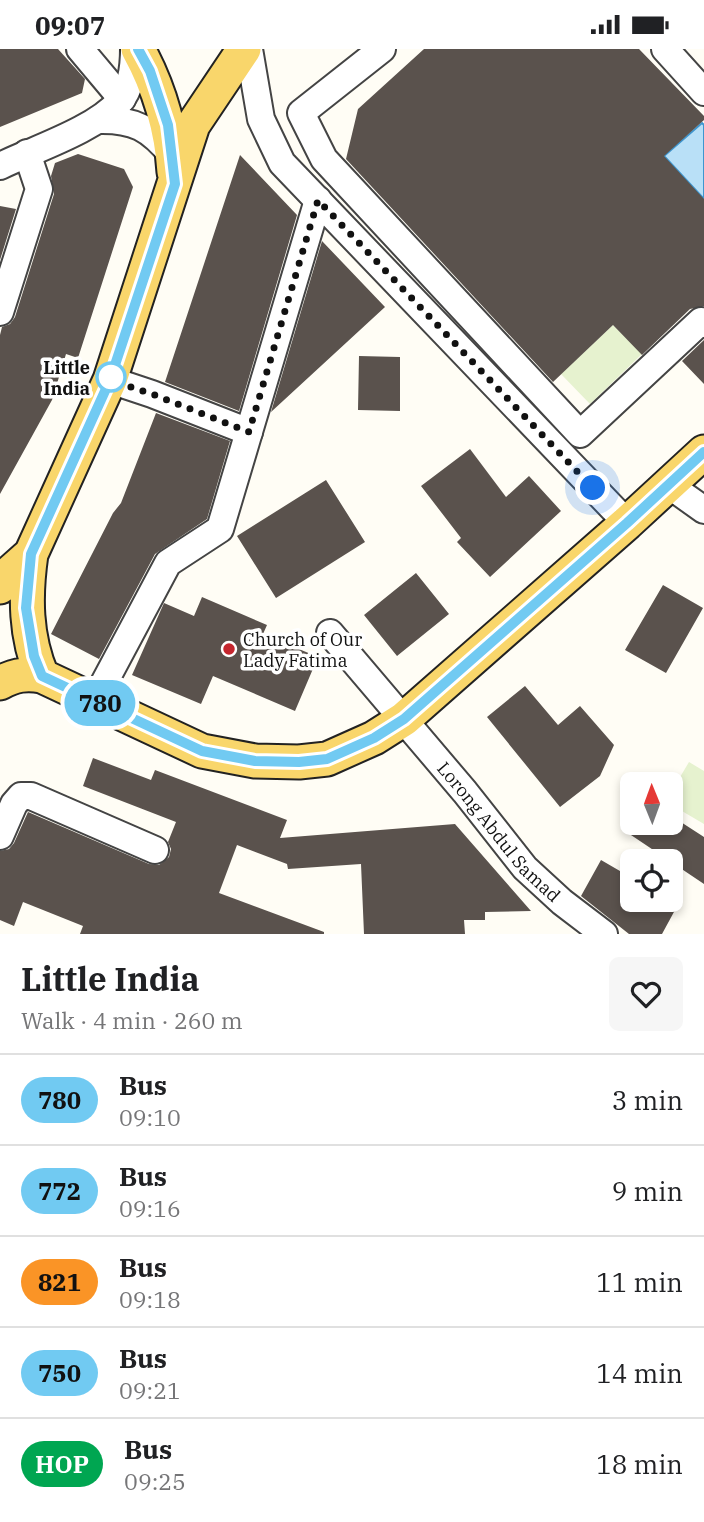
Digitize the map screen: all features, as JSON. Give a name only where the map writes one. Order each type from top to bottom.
[{"type":"main road","points":[[136,49],[150,71],[168,125],[174,170]]},
{"type":"main road","points":[[42,676],[34,656],[26,608],[31,554],[110,380],[174,170],[193,125],[247,49]]},
{"type":"main road","points":[[0,683],[10,677],[30,673],[42,676],[202,751],[255,761],[299,762],[327,759],[374,738],[404,719],[627,523],[704,451]]},
{"type":"main road","points":[[0,587],[6,576],[31,554]]},
{"type":"street","points":[[80,49],[122,99]]},
{"type":"street","points":[[0,312],[39,189],[11,155],[98,120],[122,99],[134,68],[136,49]]},
{"type":"street","points":[[247,49],[261,119],[282,163],[627,523]]},
{"type":"street","points":[[382,49],[300,113],[324,159],[580,434],[701,321],[704,324]]},
{"type":"street","points":[[665,49],[704,92]]},
{"type":"street","points":[[98,120],[117,120],[143,127],[161,142],[174,170]]},
{"type":"street","points":[[278,155],[294,153],[316,143]]},
{"type":"street","points":[[95,700],[168,563],[219,529],[318,200]]},
{"type":"street","points":[[384,269],[399,240]]},
{"type":"street","points":[[110,380],[249,432]]},
{"type":"street","points":[[512,403],[533,384]]},
{"type":"street","points":[[669,485],[704,510]]},
{"type":"street","name":"Lorong Abdul Samad","points":[[330,633],[404,719],[524,868],[604,934]]},
{"type":"street","points":[[0,836],[14,804],[21,796],[31,796],[155,850]]},
{"type":"green space","points":[[613,325],[642,354],[590,404],[561,374]]},
{"type":"green space","points":[[689,762],[704,771],[704,824],[683,812],[683,772]]},
{"type":"water","points":[[702,123],[704,125],[704,199],[664,156]]},
{"type":"building","points":[[0,49],[58,49],[85,79],[82,93],[0,127]]},
{"type":"building","points":[[424,49],[639,49],[704,116],[704,120],[664,156],[704,199],[704,306],[690,309],[642,355],[613,325],[553,382],[346,159],[358,109]]},
{"type":"building","points":[[78,154],[124,169],[133,187],[78,358],[66,354],[52,400],[0,494],[0,335],[2,327],[10,324],[15,317],[54,194],[51,176],[55,163]]},
{"type":"building","points":[[240,155],[297,215],[239,411],[165,382]]},
{"type":"building","points":[[0,206],[16,209],[0,260]]},
{"type":"building","points":[[322,241],[385,307],[271,412]]},
{"type":"building","points":[[704,340],[704,384],[682,361]]},
{"type":"building","points":[[359,356],[400,357],[400,411],[358,410]]},
{"type":"building","points":[[156,413],[230,441],[207,519],[155,554],[99,659],[51,634],[113,513],[121,503]]},
{"type":"building","points":[[470,449],[506,497],[529,476],[561,511],[490,577],[457,542],[461,538],[421,486]]},
{"type":"building","points":[[326,480],[365,542],[276,598],[237,536]]},
{"type":"building","points":[[416,573],[449,614],[397,656],[364,615]]},
{"type":"building","points":[[663,585],[703,608],[666,673],[625,650]]},
{"type":"building","points":[[202,597],[267,625],[263,634],[318,657],[295,711],[213,676],[201,704],[132,675],[164,603],[194,616]]},
{"type":"building","points":[[525,686],[558,725],[580,706],[614,745],[600,776],[560,807],[487,717]]},
{"type":"building","points":[[93,758],[151,780],[155,770],[287,820],[280,838],[455,824],[531,911],[485,912],[485,920],[464,920],[465,934],[364,934],[361,864],[288,869],[287,864],[237,845],[219,893],[324,934],[80,934],[83,926],[23,902],[14,926],[0,920],[0,851],[9,849],[14,843],[28,812],[149,864],[159,865],[169,857],[171,849],[168,842],[176,822],[83,786]]},
{"type":"building","points":[[683,823],[704,837],[704,884],[683,870],[683,849],[652,849],[631,835],[683,835]]},
{"type":"building","points":[[601,860],[620,871],[620,912],[674,912],[662,934],[629,934],[581,896]]},
{"type":"bus line","name":"780","points":[[138,49],[150,71],[168,125],[172,140],[175,184],[110,380],[31,554],[26,608],[34,656],[42,676],[202,751],[255,761],[299,762],[327,759],[374,738],[404,719],[704,452]]},
{"type":"place","name":"Little India","points":[[111,377]]},
{"type":"place","name":"Church of Our Lady Fatima","points":[[229,649]]},
{"type":"route","points":[[111,377],[110,380],[249,432],[318,200],[593,488]]}]
